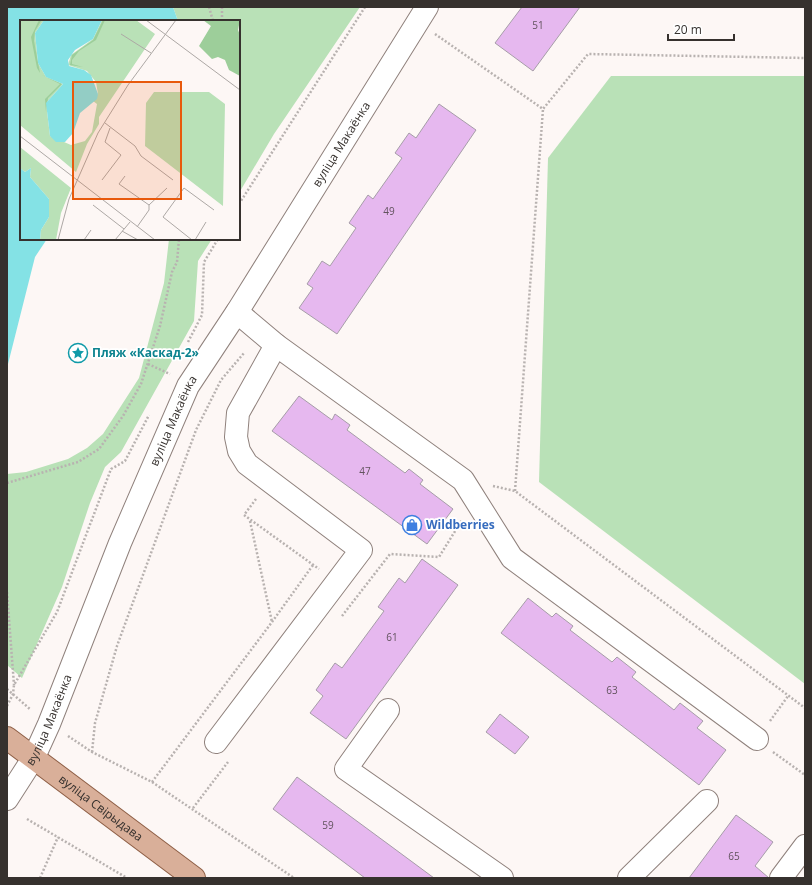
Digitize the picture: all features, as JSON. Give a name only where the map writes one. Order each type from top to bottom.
[{"type":"main road","name":"вуліца Свірыдава","points":[[7,738],[194,878]]},
{"type":"street","name":"вуліца Макаёнка","points":[[7,799],[34,757],[49,724],[120,543],[188,386],[237,312],[422,14]]},
{"type":"street","points":[[237,312],[269,339],[463,480],[476,498],[512,558],[757,739]]},
{"type":"street","points":[[216,742],[361,550],[246,464],[239,451],[236,436],[238,413],[269,339]]},
{"type":"street","points":[[388,710],[346,769],[502,878]]},
{"type":"street","points":[[629,878],[707,801]]},
{"type":"street","points":[[781,878],[805,846]]},
{"type":"path","points":[[210,7],[213,20]]},
{"type":"path","points":[[222,7],[222,20]]},
{"type":"path","points":[[240,202],[365,7]]},
{"type":"path","points":[[422,14],[543,109]]},
{"type":"path","points":[[515,491],[543,109],[588,54],[805,58]]},
{"type":"path","points":[[7,483],[78,462],[99,449],[123,416],[141,384],[148,364],[160,326],[172,272],[177,262],[179,240]]},
{"type":"path","points":[[186,347],[202,315],[204,262],[217,240]]},
{"type":"path","points":[[92,752],[95,722],[117,646],[196,430],[221,380],[269,339]]},
{"type":"path","points":[[148,364],[171,374]]},
{"type":"path","points":[[167,381],[175,368]]},
{"type":"path","points":[[14,685],[57,612],[111,469],[125,461],[150,414]]},
{"type":"path","points":[[463,480],[515,491],[805,708]]},
{"type":"path","points":[[269,481],[244,515],[336,582]]},
{"type":"path","points":[[341,617],[390,554],[439,557],[476,498]]},
{"type":"path","points":[[250,520],[272,622]]},
{"type":"path","points":[[152,782],[313,565]]},
{"type":"path","points":[[7,592],[14,685],[7,706]]},
{"type":"path","points":[[7,689],[49,724],[92,752],[152,782],[193,808],[294,878]]},
{"type":"path","points":[[788,696],[757,739],[805,775]]},
{"type":"path","points":[[193,808],[229,761]]},
{"type":"path","points":[[27,819],[127,878]]},
{"type":"path","points":[[40,878],[58,837]]},
{"type":"green space","points":[[173,7],[360,7],[274,134],[240,191],[240,20],[178,20]]},
{"type":"green space","points":[[611,76],[805,76],[805,684],[539,482],[548,158]]},
{"type":"green space","points":[[169,240],[211,240],[198,261],[194,321],[121,452],[105,467],[90,503],[62,587],[22,678],[7,665],[7,474],[26,472],[68,459],[87,448],[103,434],[139,378],[164,283]]},
{"type":"water","points":[[7,7],[173,7],[178,20],[20,20],[20,240],[46,240],[35,257],[7,368]]},
{"type":"building","points":[[522,7],[580,7],[533,71],[495,43]]},
{"type":"building","points":[[439,104],[476,130],[337,334],[299,308],[313,288],[307,284],[322,261],[330,266],[356,228],[349,223],[368,195],[373,199],[402,158],[395,153],[409,133],[416,138]]},
{"type":"building","points":[[299,396],[332,420],[335,414],[350,425],[347,430],[405,473],[409,469],[423,480],[420,484],[453,509],[427,544],[272,431]]},
{"type":"building","points":[[422,559],[458,585],[346,739],[310,713],[323,696],[316,690],[335,663],[342,668],[384,611],[378,607],[399,578],[405,583]]},
{"type":"building","points":[[528,598],[552,617],[556,613],[573,626],[570,630],[612,662],[617,657],[636,672],[632,677],[674,710],[680,703],[703,721],[697,728],[726,750],[699,785],[501,633]]},
{"type":"building","points":[[500,714],[529,737],[515,754],[486,732]]},
{"type":"building","points":[[297,777],[434,878],[365,878],[273,809]]},
{"type":"building","points":[[736,815],[773,842],[755,866],[769,878],[689,878]]},
{"type":"place","name":"Пляж «Каскад-2»","points":[[78,353]]},
{"type":"place","name":"Wildberries","points":[[412,525]]}]
